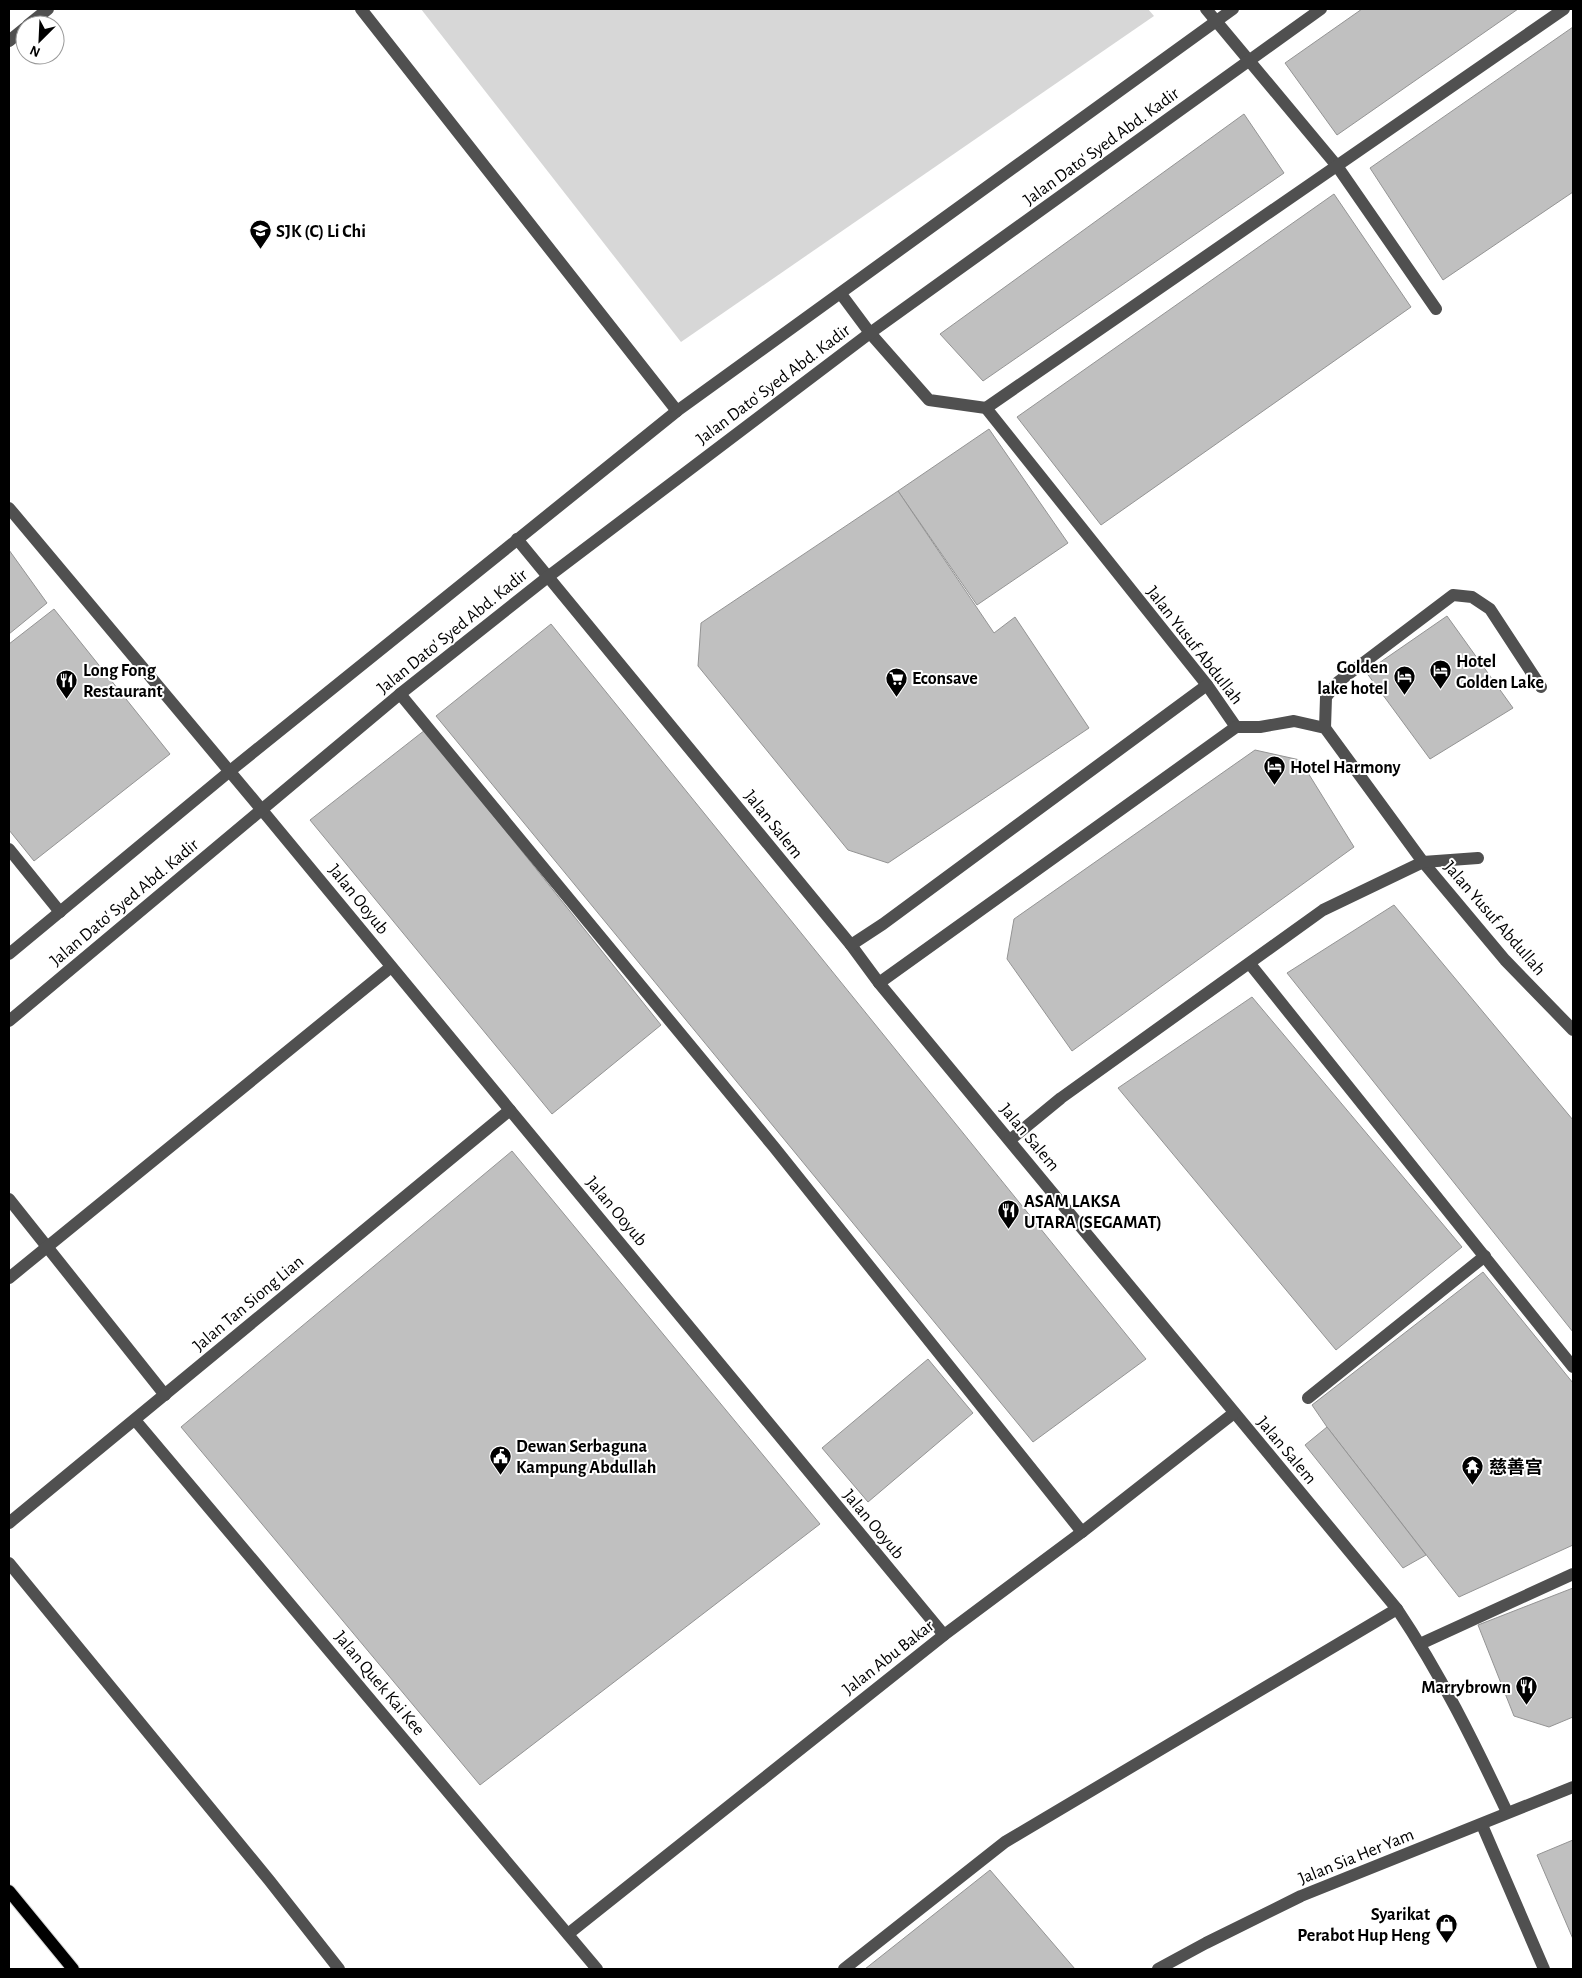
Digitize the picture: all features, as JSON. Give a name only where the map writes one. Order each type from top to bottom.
[{"type":"main road","points":[[9,1891],[73,1969]]},
{"type":"street","points":[[361,9],[677,411]]},
{"type":"street","points":[[1206,9],[1337,166],[1436,309]]},
{"type":"street","name":"Jalan Dato' Syed Abd. Kadir","points":[[9,954],[230,771],[677,411],[1233,9]]},
{"type":"street","name":"Jalan Dato' Syed Abd. Kadir","points":[[9,1021],[400,694],[548,576],[870,333],[1321,9]]},
{"type":"street","points":[[841,294],[870,333],[929,400],[986,408],[1564,9]]},
{"type":"street","name":"Jalan Yusuf Abdullah","points":[[986,408],[1207,685],[1236,727],[1260,727],[1294,721],[1325,728],[1423,862],[1506,960],[1573,1030]]},
{"type":"street","points":[[9,508],[262,810]]},
{"type":"street","name":"Jalan Salem","points":[[517,539],[851,945],[879,984],[1397,1609],[1420,1644],[1467,1727],[1507,1812]]},
{"type":"street","points":[[1325,728],[1326,698],[1338,682],[1453,595],[1472,596],[1490,609],[1541,687]]},
{"type":"street","points":[[851,945],[1207,685]]},
{"type":"street","points":[[400,694],[768,1139],[1082,1532]]},
{"type":"street","points":[[879,984],[1236,727]]},
{"type":"street","name":"Jalan Ooyub","points":[[262,810],[944,1635]]},
{"type":"street","points":[[9,849],[60,912]]},
{"type":"street","points":[[1010,1140],[1061,1098],[1323,910],[1423,862],[1478,858]]},
{"type":"street","points":[[1250,964],[1573,1367]]},
{"type":"street","points":[[9,1278],[391,967]]},
{"type":"street","name":"Jalan Tan Siong Lian","points":[[9,1523],[510,1110]]},
{"type":"street","points":[[9,1199],[165,1395]]},
{"type":"street","points":[[1308,1398],[1485,1256]]},
{"type":"street","name":"Jalan Abu Bakar","points":[[568,1934],[944,1635],[1082,1532],[1234,1413]]},
{"type":"street","name":"Jalan Quek Kai Kee","points":[[135,1420],[597,1969]]},
{"type":"street","points":[[9,1563],[269,1880],[339,1969]]},
{"type":"street","points":[[1420,1644],[1573,1574]]},
{"type":"street","points":[[844,1969],[1005,1842],[1397,1609]]},
{"type":"street","name":"Jalan Sia Her Yam","points":[[1158,1969],[1301,1896],[1573,1787]]},
{"type":"street","points":[[1482,1825],[1544,1969]]},
{"type":"shaded area","points":[[421,9],[1148,9],[1154,16],[681,342]]},
{"type":"building","points":[[1362,9],[1518,9],[1337,135],[1285,63]]},
{"type":"building","points":[[1573,27],[1573,192],[1443,280],[1370,168]]},
{"type":"building","points":[[1244,114],[1284,173],[983,381],[940,334]]},
{"type":"building","points":[[1334,194],[1411,307],[1101,525],[1017,417]]},
{"type":"building","points":[[989,429],[1068,543],[977,605],[898,491]]},
{"type":"building","name":"Econsave","points":[[898,491],[994,633],[1015,617],[1089,728],[888,863],[848,850],[698,666],[701,623]]},
{"type":"building","points":[[9,550],[47,603],[9,634]]},
{"type":"building","name":"Long Fong Restaurant","points":[[54,609],[170,754],[34,861],[9,830],[9,644]]},
{"type":"building","name":"Hotel Golden Lake","points":[[1447,616],[1513,708],[1430,759],[1366,672]]},
{"type":"building","points":[[551,624],[1146,1359],[1033,1442],[436,716]]},
{"type":"building","points":[[425,730],[661,1025],[552,1114],[310,820]]},
{"type":"building","points":[[1255,750],[1300,760],[1354,847],[1072,1051],[1007,959],[1014,919]]},
{"type":"building","points":[[1394,905],[1573,1120],[1573,1332],[1287,973]]},
{"type":"building","points":[[1252,997],[1462,1247],[1336,1350],[1118,1088]]},
{"type":"building","name":"Dewan Serbaguna Kampung Abdullah","points":[[512,1151],[820,1524],[480,1785],[181,1427]]},
{"type":"building","name":"慈善宫","points":[[1483,1272],[1573,1383],[1573,1545],[1459,1597],[1312,1405]]},
{"type":"building","points":[[928,1359],[973,1413],[868,1502],[822,1448]]},
{"type":"building","points":[[1327,1427],[1426,1555],[1403,1568],[1305,1445]]},
{"type":"building","points":[[1573,1588],[1573,1717],[1549,1727],[1514,1716],[1478,1625]]},
{"type":"building","points":[[1573,1840],[1573,1939],[1537,1855]]},
{"type":"building","points":[[990,1870],[1075,1969],[865,1969]]},
{"type":"place","name":"SJK (C) Li Chi","points":[[260,250]]},
{"type":"place","name":"Hotel Golden Lake","points":[[1440,690]]},
{"type":"place","name":"Golden lake hotel","points":[[1404,696]]},
{"type":"place","name":"Econsave","points":[[896,697]]},
{"type":"place","name":"Long Fong Restaurant","points":[[67,699]]},
{"type":"place","name":"Hotel Harmony","points":[[1274,786]]},
{"type":"place","name":"ASAM LAKSA UTARA (SEGAMAT)","points":[[1008,1230]]},
{"type":"place","name":"Dewan Serbaguna Kampung Abdullah","points":[[500,1475]]},
{"type":"place","name":"慈善宫","points":[[1473,1486]]},
{"type":"place","name":"Marrybrown","points":[[1527,1706]]},
{"type":"place","name":"Syarikat Perabot Hup Heng","points":[[1446,1943]]}]
